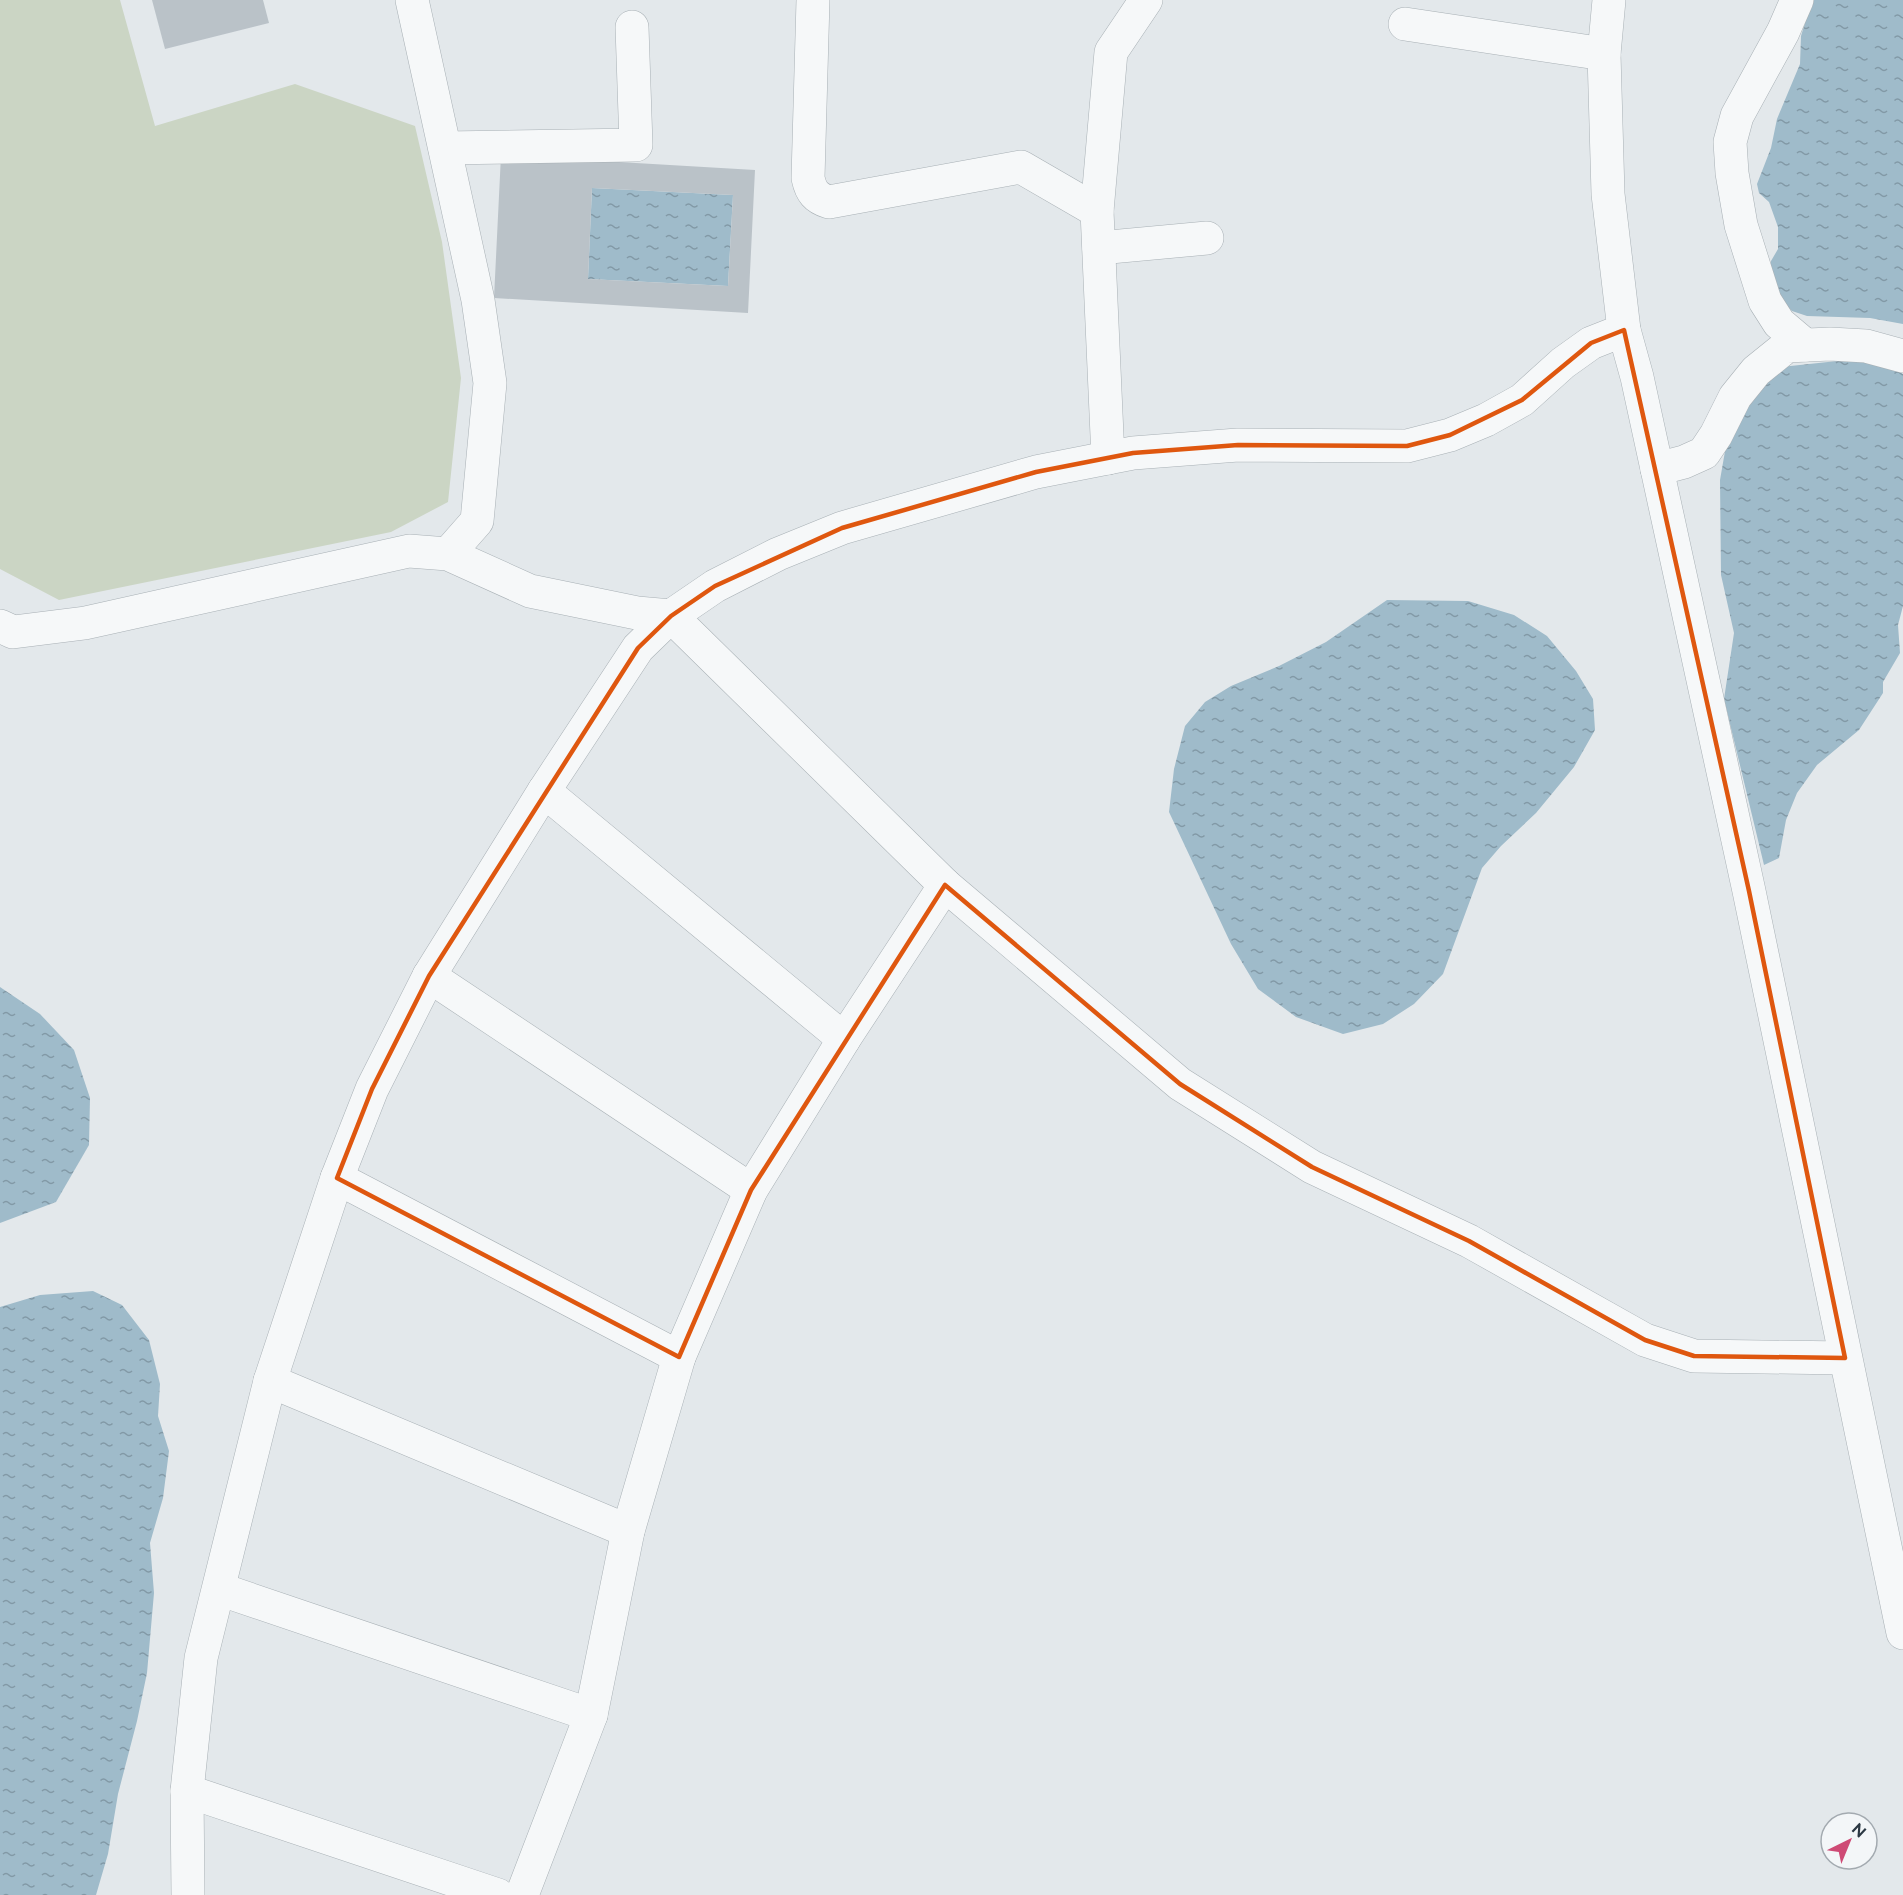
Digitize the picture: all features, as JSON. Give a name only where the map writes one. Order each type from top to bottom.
[{"type":"street","points":[[412,0],[478,300],[490,383],[477,521],[448,554]]},
{"type":"street","points":[[813,0],[808,178],[812,192],[821,200],[829,202],[1021,167],[1097,212]]},
{"type":"street","points":[[1108,458],[1097,212],[1110,52],[1146,0]]},
{"type":"street","points":[[1609,0],[1604,54],[1608,194],[1624,330],[1637,377],[1749,891],[1903,1633]]},
{"type":"street","points":[[1797,0],[1783,32],[1737,116],[1730,142],[1732,173],[1741,225],[1765,301],[1779,322],[1805,345]]},
{"type":"street","points":[[1405,24],[1604,54]]},
{"type":"street","points":[[445,148],[636,145],[632,27]]},
{"type":"street","points":[[1099,248],[1207,238]]},
{"type":"street","points":[[188,1895],[187,1791],[201,1658],[270,1381],[337,1178],[372,1089],[429,976],[544,790],[638,648],[670,616],[715,586],[778,554],[842,528],[1036,472],[1133,453],[1238,445],[1407,446],[1450,435],[1486,420],[1522,400],[1563,363],[1591,343],[1624,330]]},
{"type":"street","points":[[1657,469],[1684,462],[1704,453],[1735,397],[1756,371],[1787,346],[1866,346],[1903,356]]},
{"type":"street","points":[[0,626],[13,632],[85,623],[409,551],[448,554],[530,591],[637,613],[670,616],[945,885],[1180,1084],[1312,1167],[1469,1241],[1645,1340],[1694,1356],[1845,1358]]},
{"type":"street","points":[[544,790],[844,1039]]},
{"type":"street","points":[[522,1895],[591,1715],[628,1531],[679,1357],[751,1190],[844,1039],[945,885]]},
{"type":"street","points":[[429,976],[751,1190]]},
{"type":"street","points":[[337,1178],[679,1357]]},
{"type":"street","points":[[270,1381],[628,1531]]},
{"type":"street","points":[[219,1589],[591,1715]]},
{"type":"street","points":[[187,1791],[498,1895]]},
{"type":"highlighted area","points":[[1624,330],[1749,891],[1845,1358],[1694,1356],[1645,1340],[1469,1241],[1312,1167],[1180,1084],[945,885],[751,1190],[679,1357],[337,1178],[372,1089],[429,976],[638,648],[671,616],[715,586],[842,528],[1036,472],[1133,453],[1238,445],[1407,446],[1450,435],[1522,400],[1591,343]]},
{"type":"green space","points":[[0,0],[120,0],[155,126],[295,84],[415,126],[442,242],[461,378],[448,502],[391,532],[59,600],[0,569]]},
{"type":"water","points":[[1812,0],[1903,0],[1903,324],[1870,318],[1807,316],[1792,311],[1777,297],[1770,274],[1771,261],[1778,249],[1778,227],[1769,202],[1759,193],[1757,184],[1771,148],[1777,119],[1800,64],[1801,36]]},
{"type":"water","points":[[592,188],[733,195],[728,286],[588,279]]},
{"type":"water","points":[[1856,359],[1889,365],[1903,374],[1903,606],[1898,625],[1900,653],[1883,682],[1883,693],[1859,730],[1817,765],[1797,793],[1786,820],[1779,858],[1764,865],[1724,699],[1734,633],[1721,575],[1720,480],[1728,434],[1741,409],[1781,367]]},
{"type":"water","points":[[1387,600],[1468,601],[1514,615],[1547,636],[1576,671],[1593,699],[1595,730],[1574,767],[1536,813],[1501,846],[1482,868],[1443,974],[1414,1004],[1383,1024],[1343,1034],[1296,1017],[1258,989],[1231,944],[1169,812],[1174,769],[1185,726],[1205,702],[1231,686],[1279,666],[1326,642]]},
{"type":"water","points":[[0,987],[40,1014],[74,1050],[90,1098],[89,1145],[56,1202],[0,1223]]},
{"type":"water","points":[[93,1291],[122,1305],[149,1340],[160,1384],[158,1416],[169,1451],[163,1498],[150,1543],[154,1593],[147,1673],[118,1794],[108,1854],[96,1895],[0,1895],[0,1307],[40,1295]]},
{"type":"building","points":[[152,0],[263,0],[269,23],[165,49]]},
{"type":"building","points":[[501,155],[755,170],[748,313],[494,298]],"holes":[[[592,188],[733,195],[728,286],[588,279]]]}]
